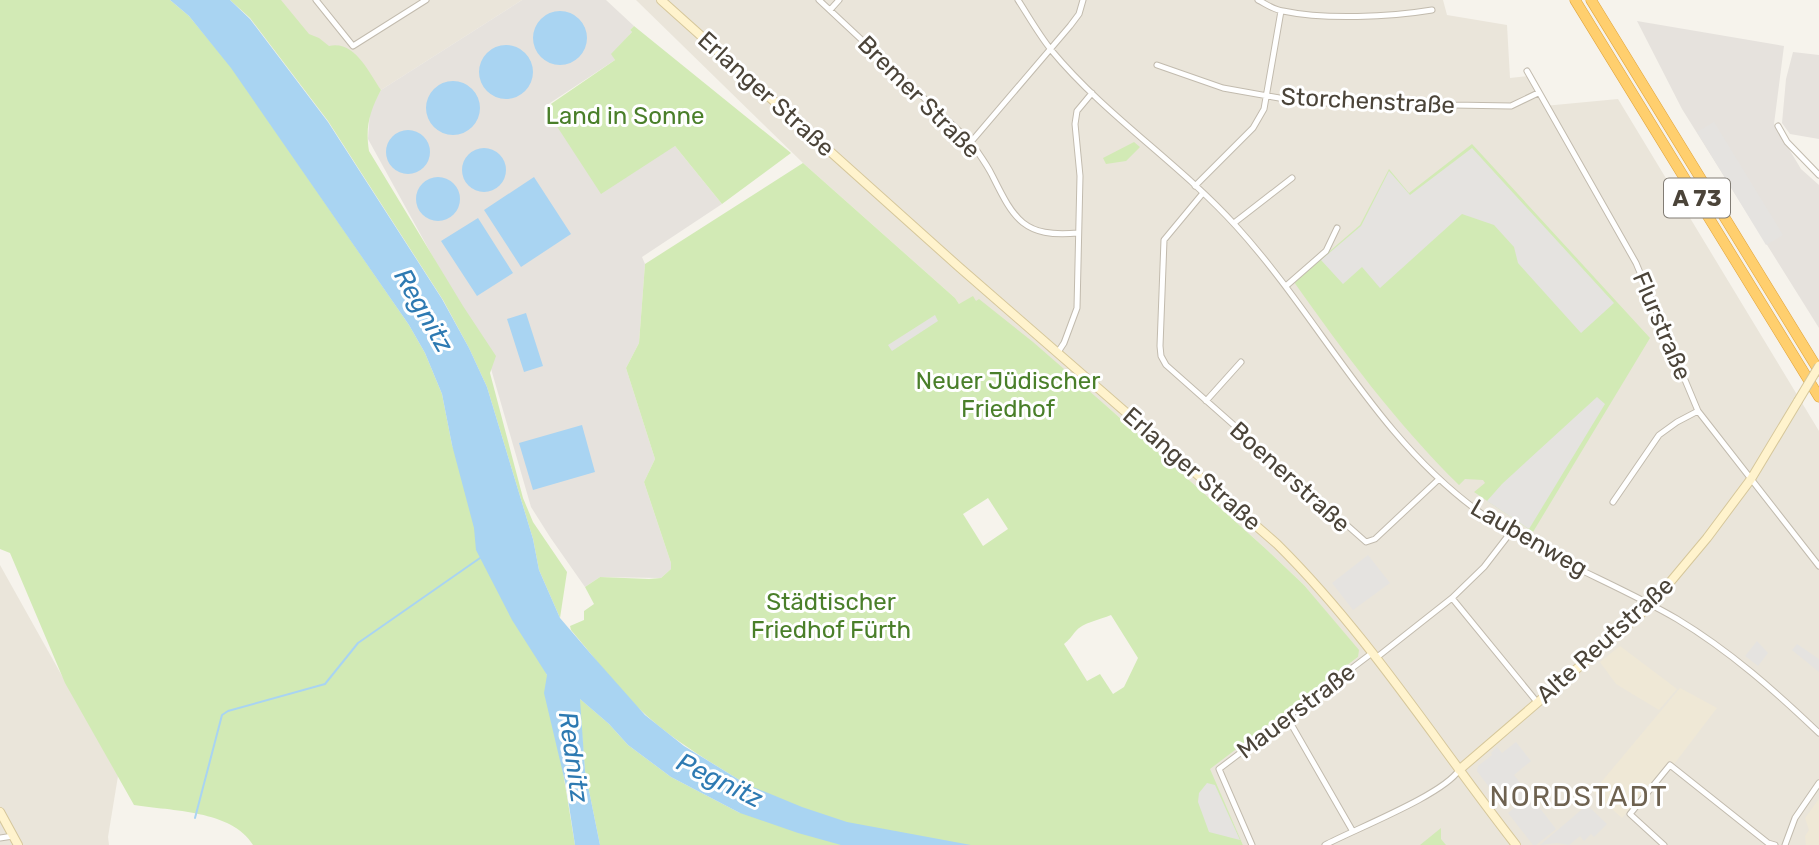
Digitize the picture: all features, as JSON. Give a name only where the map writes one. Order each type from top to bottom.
[{"type":"highway","name":"A 73","points":[[1575,0],[1819,397]]},
{"type":"highway","name":"A 73","points":[[1591,0],[1819,369]]},
{"type":"main road","name":"Erlanger Straße","points":[[661,0],[959,267],[1277,544],[1321,590],[1374,656],[1516,845]]},
{"type":"main road","name":"Alte Reutstraße","points":[[1459,770],[1651,605],[1707,538],[1751,479],[1819,369]]},
{"type":"main road","points":[[0,812],[18,845]]},
{"type":"street","points":[[316,0],[353,47],[426,0]]},
{"type":"street","name":"Bremer Straße","points":[[819,0],[971,142],[1018,220],[1038,230],[1059,234],[1078,233]]},
{"type":"street","points":[[830,10],[839,0]]},
{"type":"street","name":"Laubenweg","points":[[1018,0],[1051,50],[1092,93],[1203,193],[1271,265],[1380,415],[1439,480],[1480,513],[1511,532],[1699,632],[1748,667],[1819,733]]},
{"type":"street","points":[[971,142],[1051,50],[1079,14],[1083,0]]},
{"type":"street","points":[[1258,0],[1281,11],[1328,16],[1432,10]]},
{"type":"street","points":[[1195,186],[1253,128],[1264,109],[1281,11]]},
{"type":"street","name":"Storchenstraße","points":[[1157,65],[1223,88],[1325,103],[1412,102],[1511,106],[1538,93]]},
{"type":"street","name":"Flurstraße","points":[[1527,71],[1636,263],[1698,411],[1819,566]]},
{"type":"street","points":[[1058,352],[1069,332],[1077,308],[1080,161],[1075,124],[1077,111],[1092,93]]},
{"type":"street","points":[[1779,127],[1787,142],[1819,175]]},
{"type":"street","points":[[1234,223],[1292,178]]},
{"type":"street","name":"Boenerstraße","points":[[1203,193],[1164,240],[1160,346],[1166,365],[1366,542],[1376,539],[1439,480]]},
{"type":"street","points":[[1286,286],[1325,251],[1336,228]]},
{"type":"street","points":[[1206,401],[1241,362]]},
{"type":"street","points":[[1613,502],[1660,435],[1698,411]]},
{"type":"street","name":"Mauerstraße","points":[[1252,845],[1219,769],[1452,598],[1484,567],[1511,532]]},
{"type":"street","points":[[1452,598],[1537,702]]},
{"type":"street","points":[[1287,717],[1352,830]]},
{"type":"street","points":[[1664,845],[1630,814],[1670,765],[1768,843],[1775,845]]},
{"type":"street","name":"Alte Reutstraße","points":[[1325,845],[1453,779],[1459,770]]},
{"type":"street","points":[[1785,845],[1795,818],[1819,783]]},
{"type":"street","points":[[0,838],[13,836]]},
{"type":"shaded area","points":[[271,0],[522,0],[381,90],[303,34]]},
{"type":"shaded area","points":[[522,0],[606,0],[634,26],[630,30],[632,32],[612,54],[615,60],[547,105],[675,146],[722,204],[642,257],[645,264],[639,343],[626,368],[655,459],[644,482],[671,563],[671,569],[661,578],[600,577],[585,587],[550,537],[531,507],[487,355],[368,139],[370,111],[381,90]]},
{"type":"shaded area","points":[[636,0],[1443,0],[1447,15],[1507,25],[1510,78],[1528,76],[1544,106],[1618,99],[1819,431],[1819,845],[1243,845],[1209,769],[1358,657],[1358,650],[1304,585],[1266,549],[1111,410],[976,301],[959,304],[803,163]]},
{"type":"shaded area","points":[[1637,21],[1784,46],[1774,124],[1801,169],[1819,185],[1819,328],[1682,109]]},
{"type":"shaded area","points":[[1793,52],[1819,55],[1819,139],[1790,134],[1782,123],[1786,79]]},
{"type":"shaded area","points":[[1714,122],[1783,235],[1766,245],[1697,132]]},
{"type":"shaded area","points":[[1472,148],[1614,303],[1581,333],[1518,263],[1514,247],[1494,225],[1462,214],[1380,288],[1362,267],[1343,284],[1321,260],[1361,226],[1389,171],[1410,195]]},
{"type":"shaded area","points":[[935,315],[938,321],[892,351],[888,345]]},
{"type":"shaded area","points":[[1597,397],[1605,404],[1529,529],[1487,501],[1502,484]]},
{"type":"shaded area","points":[[1368,555],[1390,583],[1353,610],[1332,583]]},
{"type":"shaded area","points":[[0,565],[118,776],[109,845],[0,845]]},
{"type":"shaded area","points":[[1757,641],[1768,653],[1758,666],[1745,656]]},
{"type":"shaded area","points":[[1797,644],[1819,659],[1819,672],[1792,650]]},
{"type":"shaded area","points":[[1620,646],[1677,689],[1659,710],[1616,684],[1600,662]]},
{"type":"shaded area","points":[[1680,688],[1717,708],[1674,764],[1670,761],[1622,818],[1593,792]]},
{"type":"shaded area","points":[[1516,742],[1531,761],[1514,775],[1556,829],[1536,845],[1533,845],[1508,813],[1519,804],[1505,787],[1494,794],[1477,771],[1478,766],[1492,755],[1497,747],[1502,753]]},
{"type":"shaded area","points":[[1207,783],[1215,785],[1240,840],[1209,832],[1198,802],[1199,793]]},
{"type":"shaded area","points":[[1819,799],[1819,845],[1806,845],[1805,836],[1809,830],[1805,818]]},
{"type":"shaded area","points":[[1587,805],[1607,824],[1594,837],[1591,834],[1584,841],[1580,836],[1569,845],[1540,845]]},
{"type":"green space","points":[[0,0],[170,0],[189,16],[232,68],[409,325],[425,353],[442,394],[452,445],[547,675],[575,845],[253,845],[243,833],[216,819],[200,814],[134,805],[65,683],[10,553],[0,549]]},
{"type":"green space","points":[[230,0],[281,0],[309,34],[329,46],[338,45],[354,53],[381,90],[369,119],[369,151],[496,356],[490,373],[523,498],[533,522],[567,572],[560,618],[539,570],[533,539],[487,387],[469,348],[443,300],[328,121],[250,18]]},
{"type":"green space","name":"Land in Sonne","points":[[634,26],[791,153],[722,204],[675,146],[601,194],[545,108],[615,60],[611,54],[632,32],[630,30]]},
{"type":"green space","points":[[1134,142],[1140,147],[1126,161],[1106,164],[1103,158]]},
{"type":"green space","points":[[1472,144],[1650,338],[1533,532],[1474,492],[1485,483],[1483,480],[1465,479],[1459,485],[1413,437],[1332,335],[1294,282],[1360,225],[1389,169],[1409,193]]},
{"type":"green space","name":"Städtischer Friedhof Fürth","points":[[803,163],[959,304],[973,296],[976,301],[979,299],[1033,342],[1304,585],[1359,650],[1358,657],[1210,769],[1243,845],[600,845],[585,771],[579,698],[628,745],[671,777],[740,813],[746,784],[658,726],[627,696],[570,626],[584,620],[584,611],[594,604],[585,587],[600,577],[661,578],[671,569],[644,482],[655,459],[626,368],[639,343],[645,264]],"holes":[[[988,498],[1008,529],[983,546],[963,514]],[[1111,615],[1138,658],[1124,687],[1113,694],[1100,674],[1087,681],[1064,644],[1082,626]]]},
{"type":"green space","points":[[1441,828],[1441,839],[1446,845],[1420,845]]},
{"type":"water","points":[[170,0],[230,0],[250,19],[328,122],[442,299],[469,348],[487,387],[533,539],[539,570],[560,618],[645,715],[684,746],[746,784],[802,807],[847,822],[971,845],[841,845],[740,813],[671,777],[628,745],[580,699],[585,771],[600,845],[575,845],[566,786],[544,693],[547,675],[512,620],[476,550],[474,528],[452,445],[442,394],[425,353],[409,325],[231,68],[189,16]]},
{"type":"water","points":[[565,11],[575,15],[583,23],[587,38],[583,53],[575,61],[555,65],[545,61],[537,53],[533,33],[537,23],[545,15]]},
{"type":"water","points":[[511,45],[521,49],[529,57],[533,72],[529,87],[521,95],[501,99],[491,95],[483,87],[479,67],[483,57],[491,49]]},
{"type":"water","points":[[458,81],[468,85],[476,93],[480,108],[476,123],[468,131],[448,135],[438,131],[430,123],[426,103],[430,93],[438,85]]},
{"type":"water","points":[[408,130],[423,137],[430,152],[423,167],[408,174],[393,167],[386,152],[393,137]]},
{"type":"water","points":[[484,148],[499,155],[506,170],[499,185],[484,192],[469,185],[462,170],[469,155]]},
{"type":"water","points":[[438,177],[453,184],[460,199],[453,214],[438,221],[423,214],[416,199],[423,184]]},
{"type":"water","points":[[534,177],[571,234],[521,267],[484,210]]},
{"type":"water","points":[[478,218],[513,273],[477,296],[441,241]]},
{"type":"water","points":[[526,313],[543,366],[524,372],[507,319]]},
{"type":"water","points":[[582,425],[595,472],[533,490],[519,443]]},
{"type":"waterway","points":[[195,818],[222,715],[228,711],[325,684],[358,643],[480,558]]},
{"type":"district","name":"NORDSTADT","points":[[1579,796]]},
{"type":"water label","name":"Regnitz","points":[[424,310]]},
{"type":"water label","name":"Rednitz","points":[[574,757]]},
{"type":"water label","name":"Pegnitz","points":[[720,780]]},
{"type":"park label","name":"Neuer Jüdischer Friedhof","points":[[1008,395]]}]
